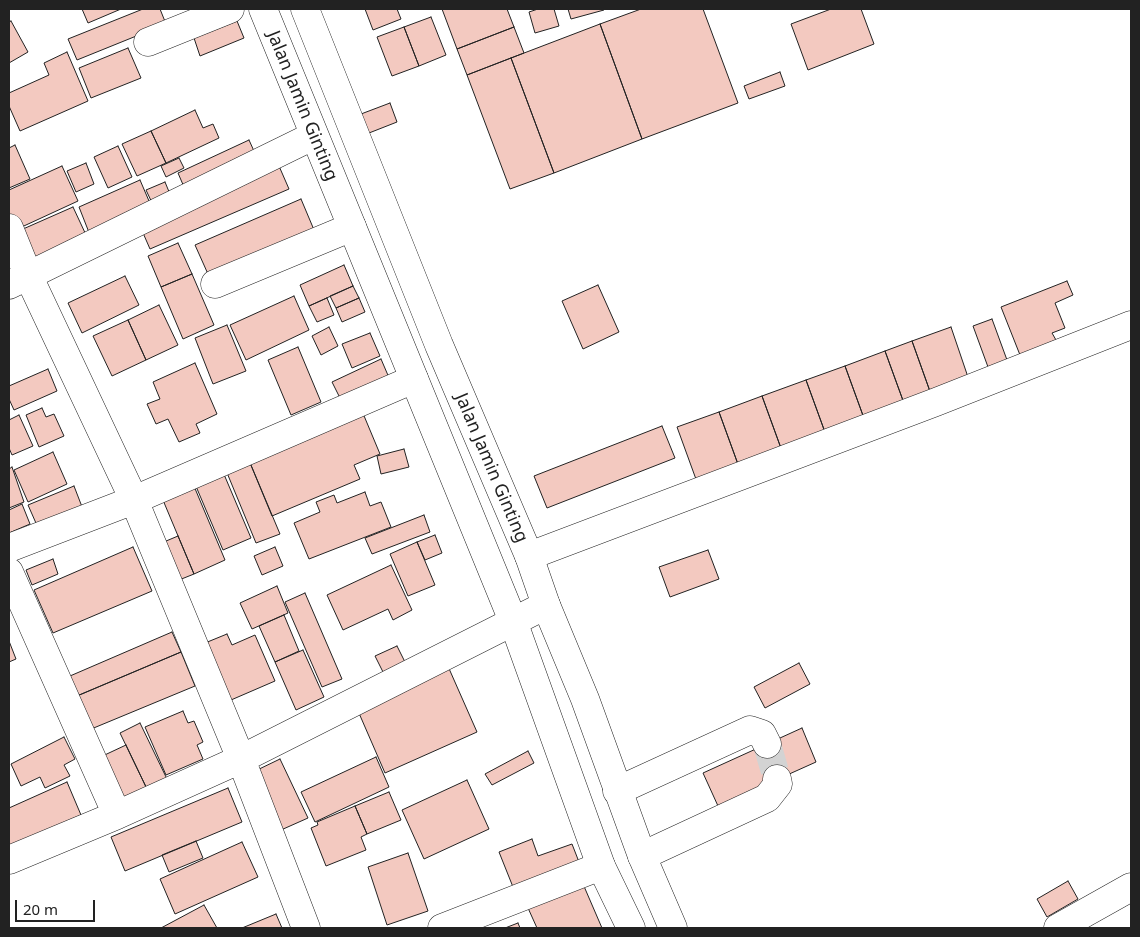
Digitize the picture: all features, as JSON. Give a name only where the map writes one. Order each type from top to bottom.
[{"type":"main road","points":[[148,42],[230,9]]},
{"type":"main road","name":"Jalan Jamin Ginting","points":[[263,9],[513,621],[601,866],[631,928]]},
{"type":"main road","name":"Jalan Jamin Ginting","points":[[305,9],[439,345],[529,556],[546,605],[585,699],[642,856],[673,928]]},
{"type":"main road","points":[[18,280],[314,136]]},
{"type":"main road","points":[[215,284],[352,227]]},
{"type":"main road","points":[[9,228],[18,280],[134,500],[241,759],[306,928]]},
{"type":"main road","points":[[529,556],[936,402],[1131,325]]},
{"type":"main road","points":[[9,548],[134,500],[414,379]]},
{"type":"main road","points":[[9,572],[117,815]]},
{"type":"main road","points":[[9,860],[117,815],[241,759],[546,605]]},
{"type":"main road","points":[[617,791],[750,730],[762,734],[767,744]]},
{"type":"main road","points":[[642,856],[767,798],[778,784],[777,779]]},
{"type":"main road","points":[[442,928],[601,866]]},
{"type":"main road","points":[[1058,928],[1131,887]]},
{"type":"building","points":[[82,9],[121,9],[88,23]]},
{"type":"building","points":[[143,9],[160,9],[166,24],[77,60],[68,39]]},
{"type":"building","points":[[365,9],[397,9],[401,19],[373,30]]},
{"type":"building","points":[[442,9],[507,9],[514,27],[457,49]]},
{"type":"building","points":[[538,9],[554,9],[559,26],[535,33],[529,12]]},
{"type":"building","points":[[568,9],[603,9],[604,10],[571,19]]},
{"type":"building","points":[[641,9],[703,9],[738,103],[642,139],[600,24]]},
{"type":"building","points":[[831,9],[861,9],[874,44],[808,70],[791,24]]},
{"type":"building","points":[[431,17],[446,55],[419,66],[404,27]]},
{"type":"building","points":[[11,21],[28,52],[9,63],[9,22]]},
{"type":"building","points":[[237,21],[244,38],[200,56],[194,38]]},
{"type":"building","points":[[600,24],[642,139],[554,173],[511,58]]},
{"type":"building","points":[[404,27],[419,66],[392,76],[377,37]]},
{"type":"building","points":[[514,27],[524,53],[467,75],[457,49]]},
{"type":"building","points":[[128,48],[141,78],[91,98],[79,68]]},
{"type":"building","points":[[67,52],[88,101],[20,131],[9,106],[9,93],[49,75],[44,63]]},
{"type":"building","points":[[511,58],[554,173],[510,189],[467,75]]},
{"type":"building","points":[[780,72],[785,86],[749,99],[744,86]]},
{"type":"building","points":[[390,103],[397,122],[369,133],[361,114]]},
{"type":"building","points":[[195,110],[203,128],[213,124],[219,138],[166,163],[151,131]]},
{"type":"building","points":[[151,131],[166,163],[137,176],[122,144]]},
{"type":"building","points":[[249,140],[259,162],[187,194],[178,173]]},
{"type":"building","points":[[15,145],[30,179],[9,188],[9,148]]},
{"type":"building","points":[[118,146],[132,177],[108,188],[94,157]]},
{"type":"building","points":[[179,158],[184,168],[166,177],[161,166]]},
{"type":"building","points":[[86,163],[94,184],[76,192],[67,171]]},
{"type":"building","points":[[62,166],[78,201],[13,231],[9,222],[9,190]]},
{"type":"building","points":[[279,166],[289,189],[150,249],[140,226]]},
{"type":"building","points":[[140,180],[152,208],[90,235],[79,207]]},
{"type":"building","points":[[165,182],[172,199],[154,207],[146,190]]},
{"type":"building","points":[[301,199],[317,237],[212,283],[195,245]]},
{"type":"building","points":[[73,207],[87,237],[27,264],[14,233]]},
{"type":"building","points":[[178,243],[192,274],[161,287],[148,256]]},
{"type":"building","points":[[344,265],[353,286],[309,306],[300,285]]},
{"type":"building","points":[[192,274],[214,325],[183,339],[161,287]]},
{"type":"building","points":[[125,276],[139,305],[82,333],[68,303]]},
{"type":"building","points":[[1067,281],[1073,295],[1055,303],[1065,328],[1052,333],[1056,340],[1020,355],[1001,307]]},
{"type":"building","points":[[598,285],[619,332],[583,349],[562,301]]},
{"type":"building","points":[[353,286],[359,298],[336,308],[330,296]]},
{"type":"building","points":[[294,296],[309,330],[246,360],[230,325]]},
{"type":"building","points":[[327,298],[334,315],[317,322],[309,306]]},
{"type":"building","points":[[359,298],[365,312],[342,322],[336,308]]},
{"type":"building","points":[[159,305],[178,345],[146,360],[128,320]]},
{"type":"building","points":[[992,319],[1007,360],[988,367],[973,326]]},
{"type":"building","points":[[128,320],[146,360],[112,376],[93,336]]},
{"type":"building","points":[[227,325],[246,371],[213,384],[195,338]]},
{"type":"building","points":[[329,327],[338,346],[321,355],[312,336]]},
{"type":"building","points":[[951,327],[970,383],[932,397],[912,341]]},
{"type":"building","points":[[370,333],[380,356],[352,368],[342,344]]},
{"type":"building","points":[[912,341],[932,397],[905,406],[885,351]]},
{"type":"building","points":[[298,347],[321,402],[291,415],[268,360]]},
{"type":"building","points":[[885,351],[905,406],[865,421],[845,366]]},
{"type":"building","points":[[381,359],[390,380],[342,402],[332,382]]},
{"type":"building","points":[[195,363],[217,414],[196,424],[200,433],[179,442],[168,419],[156,424],[147,404],[160,399],[153,382]]},
{"type":"building","points":[[845,366],[865,421],[826,435],[806,380]]},
{"type":"building","points":[[48,369],[57,391],[14,410],[9,399],[9,386]]},
{"type":"building","points":[[806,380],[826,435],[782,451],[762,396]]},
{"type":"building","points":[[762,396],[782,451],[739,467],[719,412]]},
{"type":"building","points":[[42,408],[46,417],[54,414],[64,436],[39,447],[26,415]]},
{"type":"building","points":[[362,411],[380,454],[354,465],[360,479],[272,516],[248,458]]},
{"type":"building","points":[[719,412],[739,467],[697,482],[677,427]]},
{"type":"building","points":[[19,415],[33,446],[12,455],[9,448],[9,420]]},
{"type":"building","points":[[662,426],[675,458],[547,508],[534,476]]},
{"type":"building","points":[[404,449],[409,467],[381,474],[377,456]]},
{"type":"building","points":[[53,452],[67,484],[28,502],[14,470]]},
{"type":"building","points":[[248,458],[280,534],[256,543],[225,468]]},
{"type":"building","points":[[12,467],[24,502],[9,508],[9,469]]},
{"type":"building","points":[[223,472],[251,538],[223,550],[195,484]]},
{"type":"building","points":[[191,479],[225,560],[194,574],[160,493]]},
{"type":"building","points":[[74,486],[84,512],[39,530],[28,505]]},
{"type":"building","points":[[365,492],[370,506],[381,502],[391,527],[309,559],[294,523],[320,512],[316,502],[334,495],[337,503]]},
{"type":"building","points":[[22,504],[30,524],[9,533],[9,510]]},
{"type":"building","points":[[424,515],[430,532],[372,554],[365,538]]},
{"type":"building","points":[[435,535],[442,553],[425,560],[417,542]]},
{"type":"building","points":[[178,536],[194,574],[174,582],[159,544]]},
{"type":"building","points":[[417,542],[435,585],[408,596],[390,554]]},
{"type":"building","points":[[133,547],[152,591],[53,633],[34,590]]},
{"type":"building","points":[[275,547],[283,566],[262,575],[254,556]]},
{"type":"building","points":[[708,550],[719,579],[670,597],[659,567]]},
{"type":"building","points":[[53,559],[58,574],[32,585],[26,570]]},
{"type":"building","points":[[391,565],[412,610],[393,620],[388,609],[343,630],[327,595]]},
{"type":"building","points":[[277,586],[288,613],[252,629],[240,603]]},
{"type":"building","points":[[305,593],[342,679],[322,687],[285,602]]},
{"type":"building","points":[[284,615],[299,651],[275,662],[259,626]]},
{"type":"building","points":[[172,632],[181,652],[72,698],[63,679]]},
{"type":"building","points":[[227,634],[232,645],[255,635],[275,681],[231,700],[205,643]]},
{"type":"building","points":[[9,641],[16,659],[9,662]]},
{"type":"building","points":[[397,646],[406,664],[384,674],[375,656]]},
{"type":"building","points":[[303,650],[324,697],[296,710],[275,662]]},
{"type":"building","points":[[181,652],[195,686],[84,732],[70,699]]},
{"type":"building","points":[[799,663],[810,684],[765,708],[754,687]]},
{"type":"building","points":[[447,664],[477,732],[385,773],[355,704]]},
{"type":"building","points":[[183,711],[188,723],[194,721],[203,742],[197,745],[203,759],[166,775],[145,727]]},
{"type":"building","points":[[140,723],[167,779],[147,789],[120,733]]},
{"type":"building","points":[[802,728],[816,762],[718,806],[703,773]]},
{"type":"building","points":[[64,737],[75,759],[64,765],[70,776],[45,788],[40,777],[21,786],[11,764]]},
{"type":"building","points":[[126,745],[147,789],[116,804],[94,760]]},
{"type":"building","points":[[528,751],[534,763],[492,785],[485,774]]},
{"type":"building","points":[[376,757],[389,787],[315,822],[301,792]]},
{"type":"building","points":[[280,759],[308,818],[281,830],[253,772]]},
{"type":"building","points":[[467,780],[489,829],[424,859],[402,810]]},
{"type":"building","points":[[67,782],[81,815],[9,847],[9,808]]},
{"type":"building","points":[[228,788],[242,822],[125,871],[111,837]]},
{"type":"building","points":[[389,792],[401,820],[367,834],[355,806]]},
{"type":"building","points":[[355,806],[367,834],[361,837],[366,850],[326,866],[311,828],[318,825],[317,822]]},
{"type":"building","points":[[532,839],[538,856],[572,844],[579,862],[513,887],[499,852]]},
{"type":"building","points":[[196,841],[203,858],[169,872],[162,855]]},
{"type":"building","points":[[242,842],[258,877],[175,914],[160,879]]},
{"type":"building","points":[[408,853],[428,911],[387,925],[368,867]]},
{"type":"building","points":[[1068,881],[1078,899],[1047,917],[1037,899]]},
{"type":"building","points":[[583,884],[602,928],[537,928],[528,908]]},
{"type":"building","points":[[204,905],[217,928],[161,928]]},
{"type":"building","points":[[276,914],[282,928],[242,928]]},
{"type":"building","points":[[518,923],[520,928],[505,928]]},
{"type":"tunnel","points":[[767,744],[777,779]]}]
